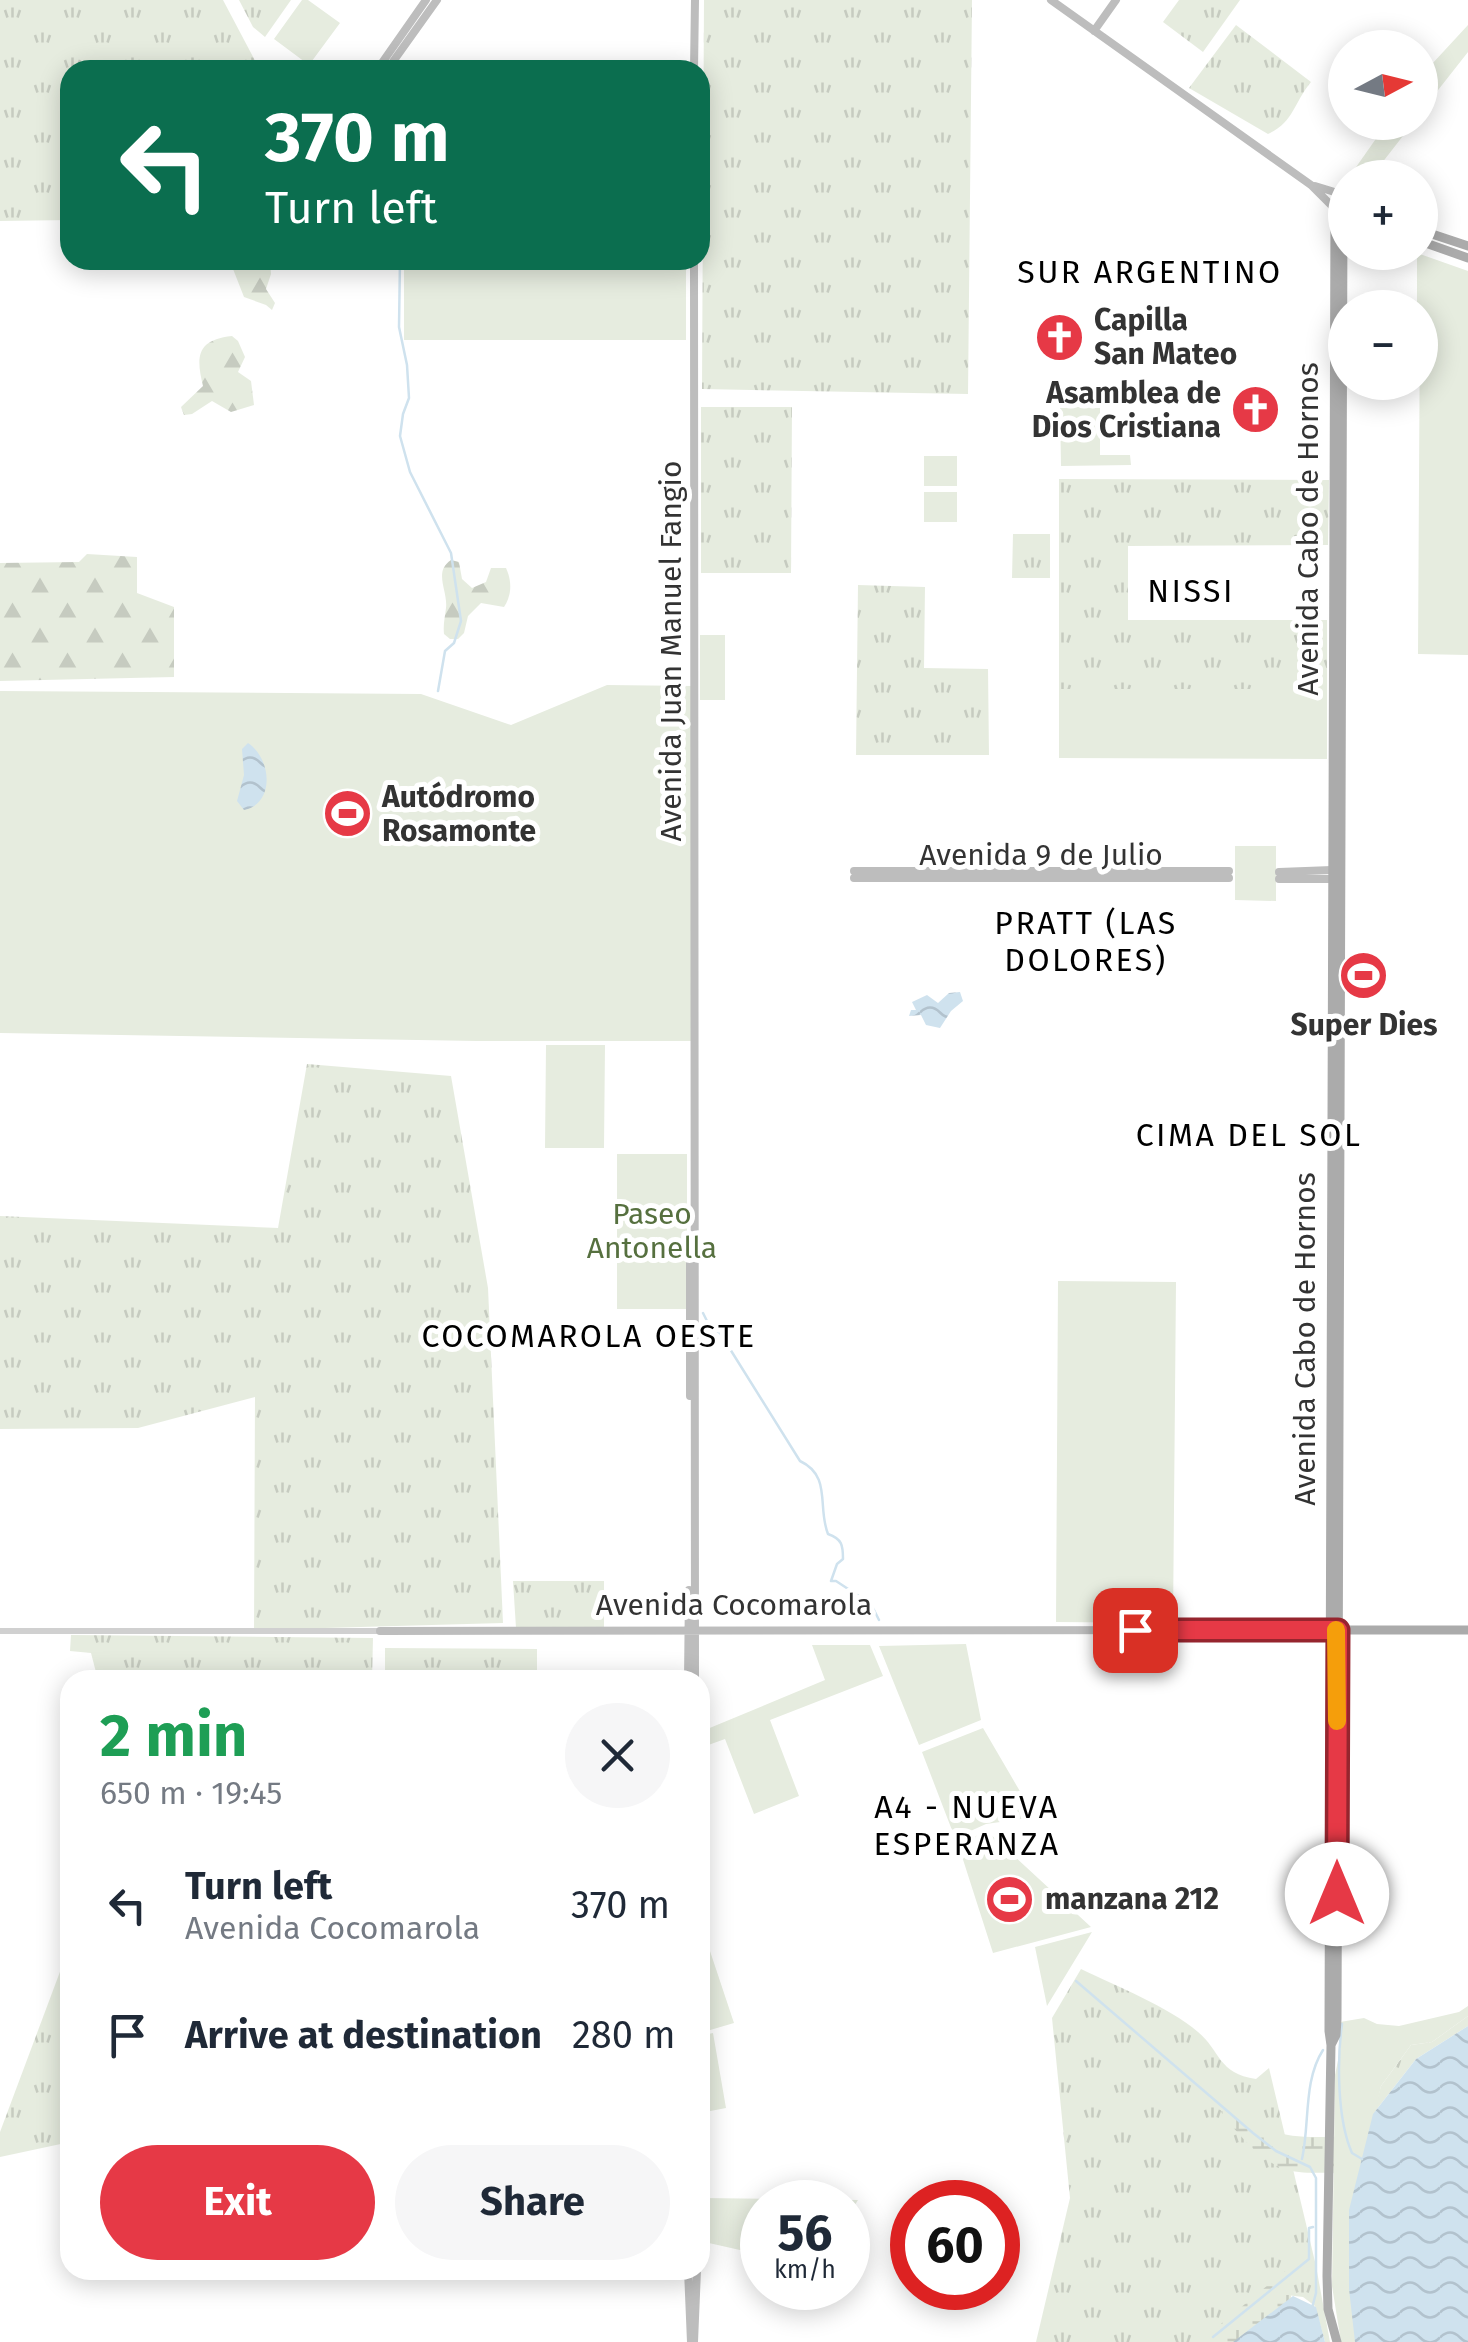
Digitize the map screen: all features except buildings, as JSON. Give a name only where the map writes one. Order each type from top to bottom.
[{"type":"main road","points":[[384,60],[426,0]]},
{"type":"main road","points":[[395,60],[436,0]]},
{"type":"main road","points":[[694,0],[694,60]]},
{"type":"main road","points":[[1050,0],[1311,184],[1328,202]]},
{"type":"main road","points":[[1094,31],[1116,0]]},
{"type":"main road","points":[[1311,184],[1328,189]]},
{"type":"main road","points":[[1438,236],[1468,246]]},
{"type":"main road","points":[[1438,247],[1468,258]]},
{"type":"main road","name":"Avenida Juan Manuel Fangio","points":[[692,1670],[694,270]]},
{"type":"main road","name":"Avenida Cabo de Hornos","points":[[1334,1630],[1332,874],[1338,270]]},
{"type":"main road","name":"Avenida Cabo de Hornos","points":[[1336,2342],[1326,2276],[1332,2045],[1328,2030],[1334,1630],[1339,270]]},
{"type":"main road","name":"Avenida 9 de Julio","points":[[854,874],[1229,874]]},
{"type":"main road","points":[[1279,876],[1332,874]]},
{"type":"main road","name":"Avenida Cocomarola","points":[[380,1631],[1468,1630]]},
{"type":"main road","points":[[689,2280],[693,2342]]},
{"type":"main road","points":[[693,2342],[696,2280]]},
{"type":"street","name":"Avenida Cocomarola","points":[[0,1631],[380,1631]]},
{"type":"green space","points":[[0,0],[223,0],[255,60],[60,60],[60,220],[0,221]]},
{"type":"green space","points":[[239,0],[291,0],[265,37],[253,27]]},
{"type":"green space","points":[[302,0],[308,0],[340,23],[313,60],[302,60],[274,39]]},
{"type":"green space","points":[[704,0],[972,0],[968,394],[702,389],[703,270],[710,270],[710,60],[704,60]]},
{"type":"green space","points":[[1179,0],[1240,0],[1203,52],[1163,22]]},
{"type":"green space","points":[[1236,25],[1311,82],[1288,118],[1268,134],[1189,88]]},
{"type":"green space","points":[[1468,25],[1468,52],[1438,90],[1438,58]]},
{"type":"green space","points":[[1375,140],[1400,140],[1384,160],[1361,160]]},
{"type":"green space","points":[[1438,260],[1468,271],[1468,655],[1418,654],[1419,400],[1438,400],[1438,290],[1417,290],[1417,270],[1438,270]]},
{"type":"green space","points":[[233,270],[271,270],[266,289],[275,303],[272,310],[244,297]]},
{"type":"green space","points":[[404,270],[686,270],[686,340],[404,340]]},
{"type":"green space","points":[[232,336],[245,357],[238,372],[251,381],[254,405],[231,412],[212,401],[184,415],[181,407],[203,386],[201,352],[211,341]]},
{"type":"green space","points":[[701,407],[792,407],[791,573],[701,573]]},
{"type":"green space","points":[[1060,407],[1100,407],[1100,455],[1130,455],[1131,465],[1061,466]]},
{"type":"green space","points":[[924,456],[957,456],[957,486],[924,486]]},
{"type":"green space","points":[[1059,479],[1329,480],[1328,545],[1128,546],[1128,620],[1327,620],[1327,689],[1059,689]]},
{"type":"green space","points":[[924,492],[957,492],[957,522],[924,522]]},
{"type":"green space","points":[[1013,534],[1050,534],[1050,578],[1012,578]]},
{"type":"green space","points":[[87,554],[137,557],[137,593],[174,607],[174,677],[0,681],[0,563],[79,562]]},
{"type":"green space","points":[[451,560],[459,562],[462,579],[472,588],[486,582],[491,568],[506,568],[510,583],[504,607],[481,603],[468,616],[464,633],[458,639],[444,634],[446,601],[442,576]]},
{"type":"green space","points":[[858,585],[925,587],[924,668],[988,669],[989,755],[856,755]]},
{"type":"green space","points":[[700,635],[725,635],[725,700],[700,700]]},
{"type":"green space","name":"Autódromo Rosamonte","points":[[607,685],[693,686],[694,1041],[0,1033],[0,691],[421,694],[511,725]]},
{"type":"green space","points":[[1059,689],[1327,689],[1327,759],[1059,758]]},
{"type":"green space","points":[[1235,846],[1276,846],[1276,901],[1235,900]]},
{"type":"green space","points":[[546,1045],[605,1045],[604,1148],[545,1148]]},
{"type":"green space","points":[[307,1064],[451,1076],[488,1288],[503,1623],[254,1630],[255,1397],[138,1428],[0,1429],[0,1216],[278,1228]]},
{"type":"green space","name":"Paseo Antonella","points":[[617,1154],[687,1154],[687,1309],[617,1309]]},
{"type":"green space","points":[[1058,1281],[1176,1282],[1173,1623],[1056,1622]]},
{"type":"green space","points":[[513,1581],[604,1581],[604,1628],[516,1628]]},
{"type":"green space","points":[[71,1635],[373,1638],[372,1670],[95,1670],[91,1653],[70,1651]]},
{"type":"green space","points":[[966,1644],[981,1720],[919,1745],[879,1646]]},
{"type":"green space","points":[[812,1645],[870,1645],[883,1676],[770,1720],[799,1796],[754,1814],[725,1739],[710,1744],[710,1728],[825,1680]]},
{"type":"green space","points":[[385,1648],[537,1649],[537,1670],[385,1670]]},
{"type":"green space","points":[[983,1728],[1035,1817],[986,1824],[955,1838],[922,1752]]},
{"type":"green space","points":[[987,1831],[1091,1927],[993,1953],[958,1844]]},
{"type":"green space","points":[[1092,1932],[1047,2006],[1035,1947]]},
{"type":"green space","points":[[710,1951],[734,2023],[710,2030]]},
{"type":"green space","points":[[1081,1969],[1186,2023],[1234,2072],[1256,2079],[1269,2068],[1330,2342],[1325,2342],[1315,2306],[1303,2297],[1278,2294],[1214,2342],[1036,2342],[1070,2198],[1052,2018]]},
{"type":"green space","points":[[60,1972],[60,2144],[0,2157],[0,2132]]},
{"type":"green space","points":[[1468,2006],[1468,2016],[1432,2042],[1411,2045],[1381,2086],[1366,2153],[1355,2342],[1341,2342],[1332,2286],[1335,2075],[1341,2046],[1340,2022],[1364,2018],[1399,2026],[1459,2012]]},
{"type":"green space","points":[[1468,2016],[1468,2026],[1416,2059],[1373,2114],[1381,2086],[1411,2045],[1432,2042]]},
{"type":"green space","points":[[713,2033],[726,2108],[710,2111]]},
{"type":"green space","points":[[1227,2103],[1256,2123],[1283,2134],[1347,2136],[1347,2175],[1299,2172],[1265,2159],[1223,2116],[1221,2111]]},
{"type":"green space","points":[[710,2198],[740,2199],[740,2250],[710,2243]]},
{"type":"green space","points":[[1285,2271],[1302,2342],[1199,2342]]},
{"type":"water","points":[[248,743],[262,759],[267,780],[261,799],[244,810],[237,801],[244,775],[242,749]]},
{"type":"water","points":[[960,992],[963,1001],[940,1028],[926,1025],[921,1015],[909,1016],[911,1010],[916,1010],[912,1002],[927,995],[938,1003],[949,993]]},
{"type":"water","points":[[1468,2026],[1468,2342],[1355,2342],[1349,2289],[1349,2210],[1373,2114],[1416,2059]]},
{"type":"water","points":[[1293,2296],[1316,2307],[1325,2342],[1233,2342]]},
{"type":"waterway","points":[[400,270],[399,327],[409,398],[400,436],[410,472],[451,553],[461,621],[454,643],[445,651],[438,691]]},
{"type":"waterway","points":[[703,1313],[710,1327],[720,1333],[800,1461],[816,1475],[828,1534],[839,1540],[843,1550],[843,1559],[831,1581],[871,1604],[879,1620]]},
{"type":"waterway","points":[[1076,1981],[1253,2133],[1276,2151],[1310,2167],[1316,2178],[1316,2293],[1312,2308]]},
{"type":"waterway","points":[[1342,2024],[1339,2072],[1343,2124],[1352,2153],[1362,2159]]},
{"type":"waterway","points":[[1302,2159],[1312,2075],[1323,2050]]},
{"type":"waterway","points":[[1213,2337],[1309,2259],[1309,2228],[1313,2227]]},
{"type":"slow traffic","points":[[1336,1630],[1337,1721]]},
{"type":"place","name":"Capilla San Mateo","points":[[1059,337]]},
{"type":"place","name":"Asamblea de Dios Cristiana","points":[[1256,410]]},
{"type":"place","name":"Autódromo Rosamonte","points":[[347,814]]},
{"type":"place","name":"Super Dies","points":[[1364,976]]},
{"type":"place","name":"manzana 212","points":[[1010,1899]]},
{"type":"district","name":"SUR ARGENTINO","points":[[1150,272]]},
{"type":"district","name":"NISSI","points":[[1191,591]]},
{"type":"district","name":"PRATT (LAS DOLORES)","points":[[1086,942]]},
{"type":"district","name":"CIMA DEL SOL","points":[[1249,1135]]},
{"type":"district","name":"COCOMAROLA OESTE","points":[[589,1336]]},
{"type":"district","name":"A4 - NUEVA ESPERANZA","points":[[967,1826]]},
{"type":"route","points":[[1135,1630],[1338,1630],[1337,1894]]}]
